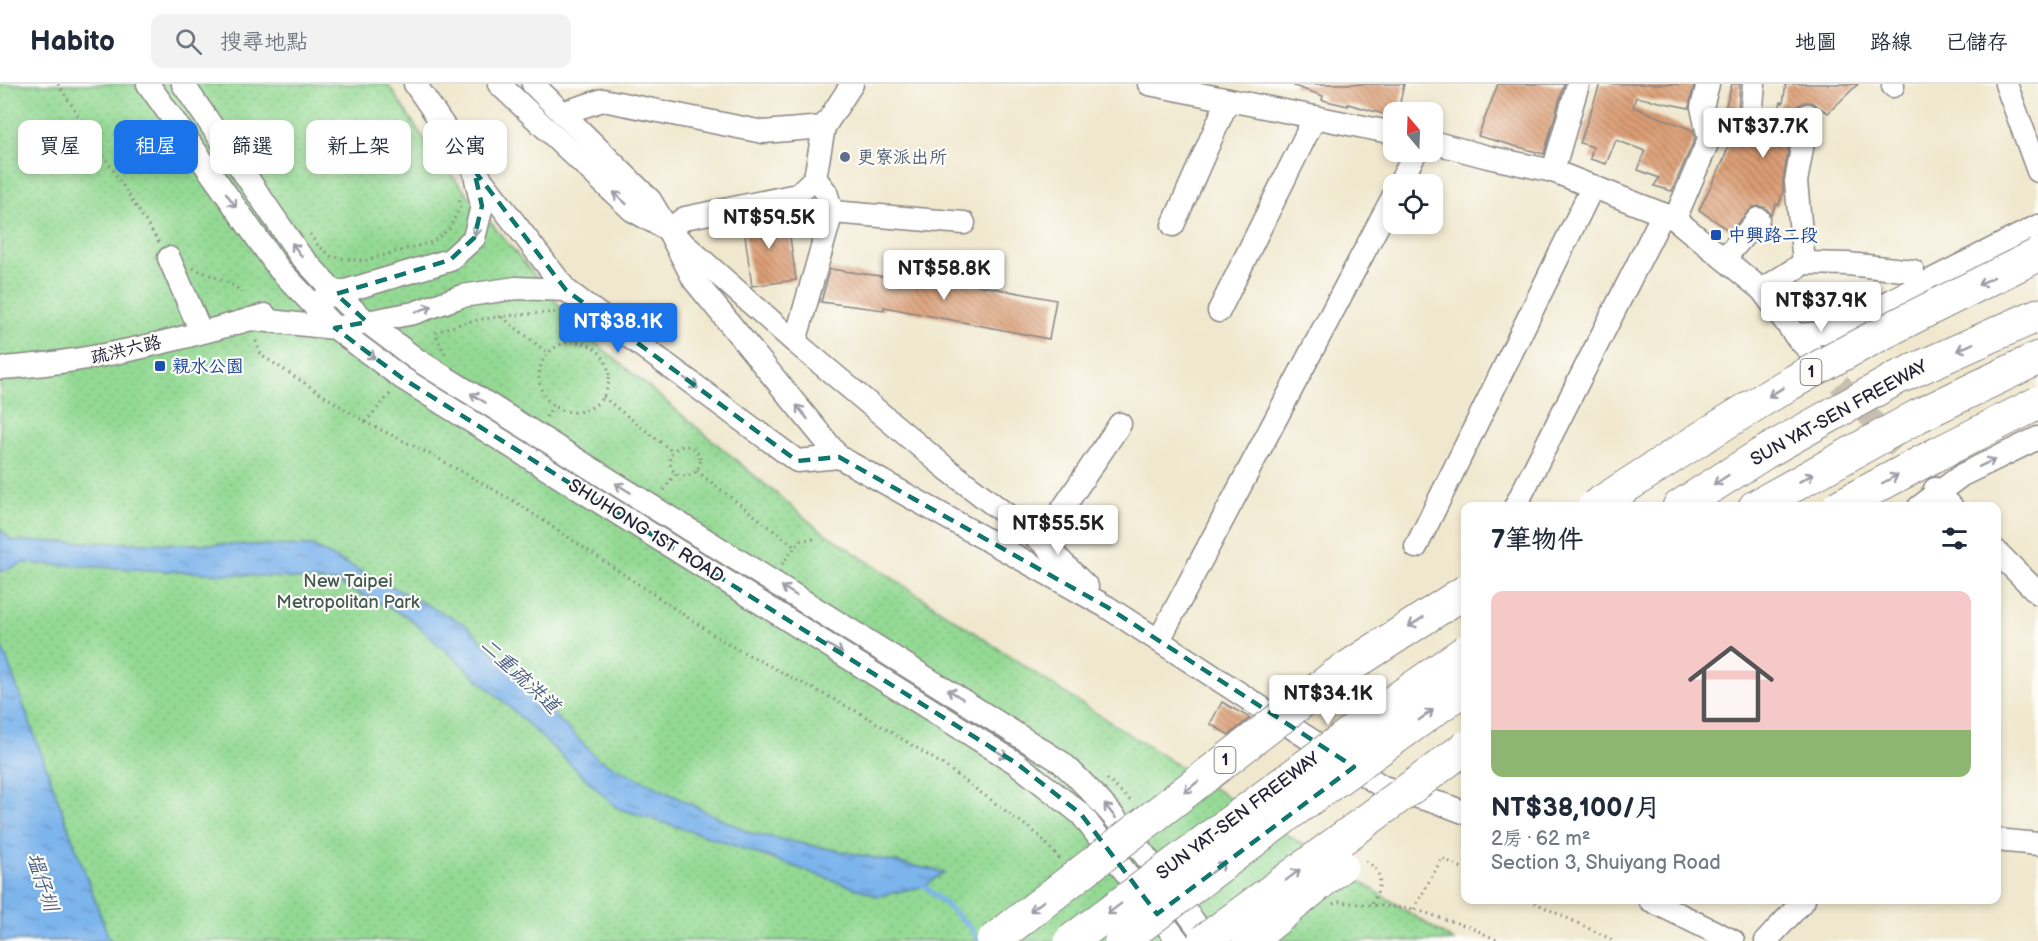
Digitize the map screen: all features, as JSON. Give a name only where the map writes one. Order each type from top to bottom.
[{"type":"highway","name":"1","points":[[1602,502],[1781,389],[1855,348],[2038,255]]},
{"type":"highway","name":"SUN YAT-SEN FREEWAY","points":[[1687,502],[1764,453],[1897,378],[2038,315]]},
{"type":"highway","points":[[1764,502],[1918,416],[2038,358]]},
{"type":"highway","points":[[1847,502],[2038,403]]},
{"type":"highway","name":"1","points":[[993,941],[1336,675],[1461,594]]},
{"type":"highway","name":"SUN YAT-SEN FREEWAY","points":[[1071,941],[1384,708],[1461,654]]},
{"type":"highway","name":"SUN YAT-SEN FREEWAY","points":[[1121,941],[1290,813],[1461,691]]},
{"type":"highway","points":[[1206,941],[1461,751]]},
{"type":"highway","points":[[1249,941],[1361,850],[1461,778]]},
{"type":"street","name":"SHUHONG 1ST ROAD","points":[[148,84],[279,269],[334,328],[402,378],[1016,763],[1081,814],[1178,941]]},
{"type":"street","name":"SHUHONG 1ST ROAD","points":[[183,84],[300,255],[336,294],[367,322],[416,359],[1062,762],[1114,815],[1206,941]]},
{"type":"street","points":[[415,84],[440,120]]},
{"type":"street","points":[[499,84],[632,210],[668,230],[795,342],[946,469],[1041,541],[1107,607]]},
{"type":"street","points":[[533,84],[650,200],[694,280],[839,457],[1107,607],[1383,787],[1445,804],[1461,811]]},
{"type":"street","points":[[668,230],[685,218],[797,195],[815,178],[824,127],[852,84]]},
{"type":"street","points":[[1149,84],[1383,131]]},
{"type":"street","points":[[1552,171],[1578,84]]},
{"type":"street","points":[[1518,502],[1709,139],[1702,107],[1708,84]]},
{"type":"street","points":[[1750,127],[1754,84]]},
{"type":"street","points":[[2006,84],[2038,171]]},
{"type":"street","points":[[562,113],[603,100],[763,132],[824,127]]},
{"type":"street","points":[[1173,225],[1228,100]]},
{"type":"street","points":[[1804,263],[1796,182],[1808,115]]},
{"type":"street","points":[[1219,311],[1315,117]]},
{"type":"street","points":[[1443,145],[1552,171],[1669,216],[1762,290],[1795,335],[1817,359]]},
{"type":"street","name":"疏洪六路","points":[[0,368],[39,366],[103,356],[250,319],[450,260],[474,238],[482,206],[475,174]]},
{"type":"street","points":[[477,174],[566,290],[797,461],[839,457]]},
{"type":"street","points":[[795,342],[832,212],[826,192],[815,178]]},
{"type":"street","points":[[1416,547],[1593,186]]},
{"type":"street","points":[[832,212],[964,223]]},
{"type":"street","points":[[1159,640],[1383,216]]},
{"type":"street","points":[[1724,259],[1758,219]]},
{"type":"street","points":[[1795,335],[1827,333],[2038,226]]},
{"type":"street","points":[[169,258],[201,332]]},
{"type":"street","points":[[1762,290],[1804,263],[1848,264],[1913,271]]},
{"type":"street","points":[[334,328],[414,313],[462,296],[516,288],[566,290]]},
{"type":"street","name":"疏洪六路","points":[[250,319],[334,328]]},
{"type":"street","points":[[1041,541],[1120,423]]},
{"type":"street","points":[[1942,496],[1962,475],[2038,438]]},
{"type":"street","points":[[2001,556],[2038,593]]},
{"type":"street","points":[[2001,840],[2038,844]]},
{"type":"street","points":[[1658,904],[1733,941]]},
{"type":"street","points":[[1766,941],[1800,904]]},
{"type":"path","points":[[58,84],[169,258],[230,283],[243,293]]},
{"type":"path","points":[[304,225],[317,244],[332,257],[363,261],[432,242],[449,228],[460,207],[459,195]]},
{"type":"path","points":[[435,333],[450,326],[502,317],[559,312]]},
{"type":"path","points":[[502,317],[548,353]]},
{"type":"path","points":[[256,341],[261,355],[365,422],[432,455],[517,503],[726,643],[867,717],[942,764],[1041,837],[1063,863]]},
{"type":"path","points":[[574,341],[600,352],[605,360],[609,379],[603,397],[596,404],[580,412],[570,412],[553,406],[542,393],[538,376],[539,368],[548,353],[564,343],[574,341]]},
{"type":"path","points":[[365,422],[394,389]]},
{"type":"path","points":[[603,397],[673,452]]},
{"type":"path","points":[[546,417],[553,406]]},
{"type":"path","points":[[683,446],[695,449],[700,459],[697,471],[687,476],[676,473],[670,463],[673,452],[683,446]]},
{"type":"path","points":[[697,471],[795,547]]},
{"type":"path","points":[[664,490],[676,473]]},
{"type":"path","points":[[782,564],[801,540],[814,539]]},
{"type":"path","points":[[1414,909],[1442,858],[1461,868]]},
{"type":"path","points":[[1366,861],[1376,868],[1380,878],[1380,890],[1371,905]]},
{"type":"path","points":[[1329,905],[1339,902],[1414,909],[1473,928],[1499,941]]},
{"type":"path","points":[[1537,904],[1615,941]]},
{"type":"highlighted area","points":[[474,170],[566,290],[797,461],[839,457],[1107,607],[1354,767],[1157,914],[1081,814],[1016,763],[402,378],[335,328],[367,322],[336,294],[450,260],[474,238],[482,206]]},
{"type":"green space","name":"New Taipei Metropolitan Park","points":[[0,84],[388,84],[423,138],[423,174],[451,174],[577,327],[816,527],[1074,699],[1454,941],[0,941]]},
{"type":"water","points":[[0,529],[12,541],[312,546],[465,624],[598,759],[750,833],[944,872],[925,886],[878,896],[715,839],[617,808],[505,703],[406,616],[335,582],[24,563],[0,572]]},
{"type":"water","name":"塭仔圳","points":[[0,641],[110,941],[0,941]]},
{"type":"building","points":[[1294,84],[1404,84],[1400,102],[1383,102],[1383,114],[1348,104],[1348,106],[1322,100],[1323,96],[1294,86]]},
{"type":"building","points":[[1498,84],[1564,84],[1544,154],[1478,136]]},
{"type":"building","points":[[1600,84],[1694,84],[1689,108],[1636,97],[1633,107],[1693,130],[1695,138],[1672,191],[1654,186],[1659,178],[1638,170],[1645,151],[1616,140],[1606,164],[1590,159],[1593,147],[1580,143]]},
{"type":"building","points":[[1732,84],[1740,84],[1737,119],[1723,116]]},
{"type":"building","points":[[1786,84],[1858,84],[1828,113],[1811,102],[1804,102],[1798,106],[1779,205],[1776,204],[1771,215],[1766,208],[1753,207],[1730,231],[1699,210],[1724,159],[1731,137],[1766,149],[1781,102],[1783,103]]},
{"type":"building","points":[[787,215],[796,280],[752,286],[743,221]]},
{"type":"building","points":[[830,269],[901,279],[903,271],[1056,300],[1049,339],[884,307],[884,310],[821,302]]},
{"type":"building","points":[[1222,702],[1250,718],[1229,735],[1210,724]]},
{"type":"waterway","name":"二重疏洪道","points":[[919,884],[925,886],[969,926],[980,941]]},
{"type":"tunnel","points":[[1817,359],[1935,489]]},
{"type":"place","name":"更寮派出所","points":[[845,157]]},
{"type":"place","name":"中興路二段","points":[[1716,235]]},
{"type":"place","name":"親水公園","points":[[160,366]]}]
